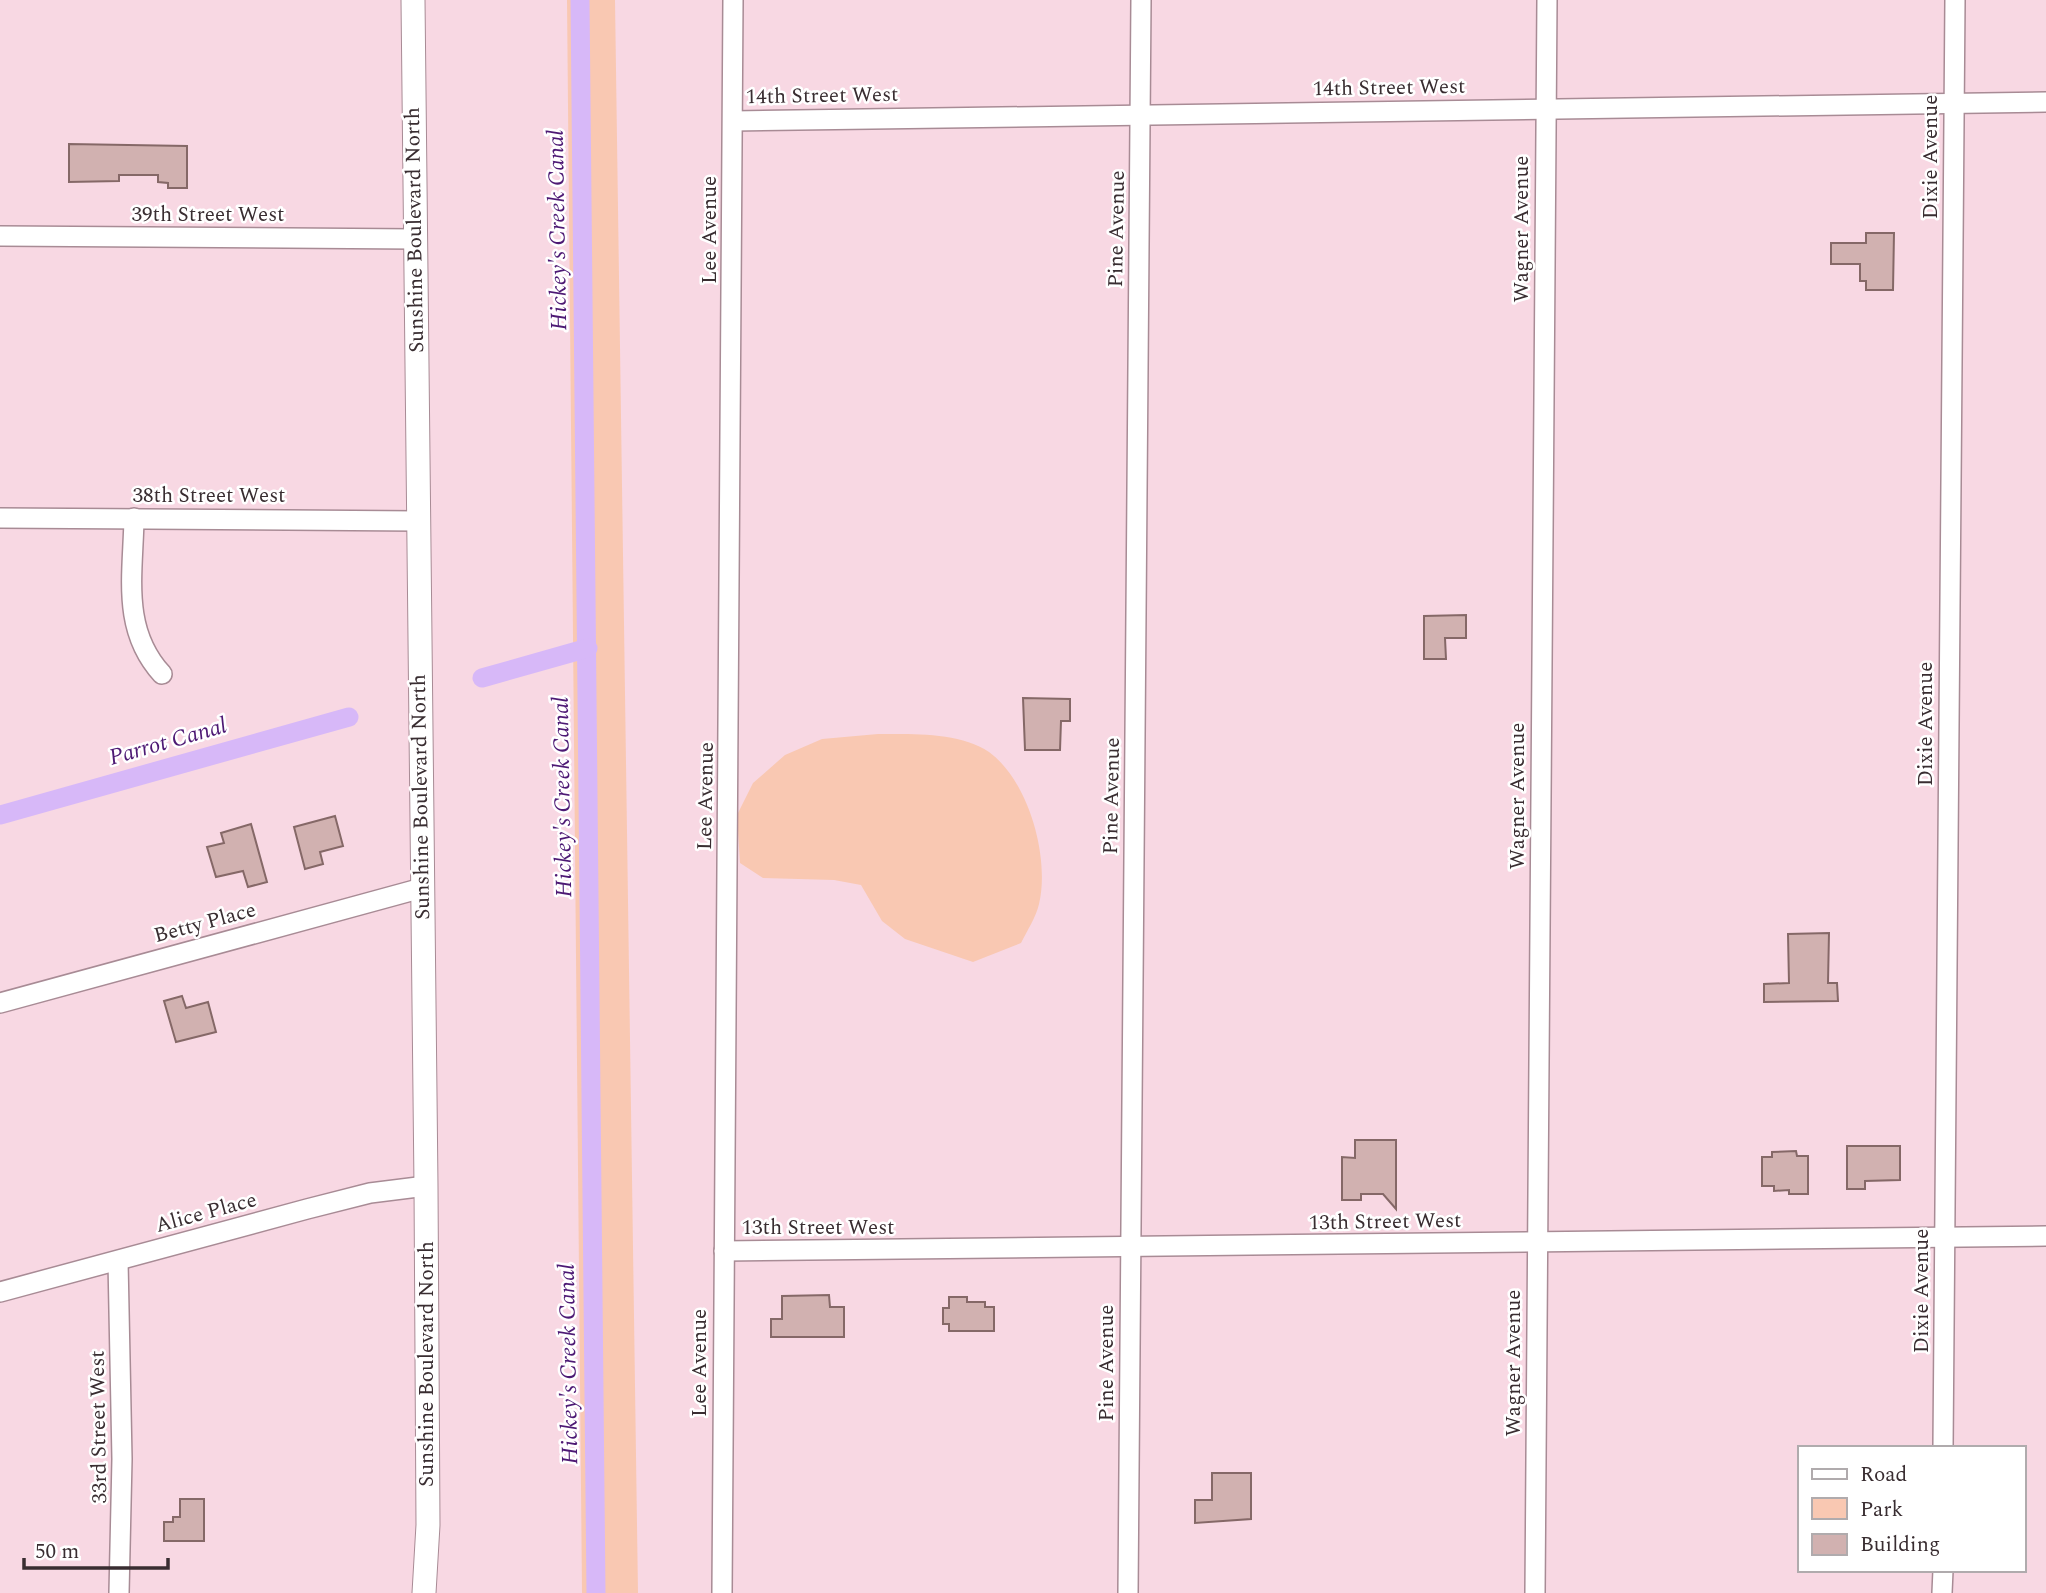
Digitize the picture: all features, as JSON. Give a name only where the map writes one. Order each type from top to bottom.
[{"type":"street","name":"Sunshine Boulevard North","points":[[413,0],[426,1186],[428,1525],[424,1593]]},
{"type":"street","name":"Lee Avenue","points":[[722,1593],[733,0]]},
{"type":"street","name":"Pine Avenue","points":[[1128,1593],[1141,0]]},
{"type":"street","name":"Wagner Avenue","points":[[1535,1593],[1547,0]]},
{"type":"street","name":"Dixie Avenue","points":[[1943,1446],[1955,0]]},
{"type":"street","name":"14th Street West","points":[[733,121],[2046,102]]},
{"type":"street","name":"39th Street West","points":[[0,236],[415,239]]},
{"type":"street","name":"38th Street West","points":[[0,518],[418,521]]},
{"type":"street","points":[[134,518],[135,626],[147,658],[162,674]]},
{"type":"street","name":"Betty Place","points":[[0,1003],[422,888]]},
{"type":"street","name":"Alice Place","points":[[0,1292],[370,1193],[426,1186]]},
{"type":"street","name":"13th Street West","points":[[724,1251],[2046,1236]]},
{"type":"street","name":"33rd Street West","points":[[118,1261],[122,1459],[119,1593]]},
{"type":"street","points":[[1942,1572],[1942,1593]]},
{"type":"green space","points":[[567,0],[615,0],[638,1593],[582,1593]]},
{"type":"green space","points":[[878,734],[935,736],[977,745],[1003,765],[1015,782],[1025,801],[1039,843],[1042,885],[1034,919],[1021,943],[973,962],[905,939],[882,921],[861,885],[834,880],[763,878],[740,863],[737,815],[753,783],[785,755],[822,739]]},
{"type":"building","points":[[69,144],[187,146],[187,188],[168,188],[168,183],[158,182],[158,175],[119,175],[119,181],[69,182]]},
{"type":"building","points":[[1866,233],[1894,233],[1893,290],[1866,290],[1866,281],[1860,281],[1860,264],[1831,264],[1831,243],[1866,243]]},
{"type":"building","points":[[1466,615],[1466,638],[1445,638],[1446,659],[1424,659],[1424,616]]},
{"type":"building","points":[[1023,698],[1070,699],[1070,721],[1061,721],[1060,750],[1025,750]]},
{"type":"building","points":[[335,816],[343,846],[320,852],[323,864],[305,869],[294,827]]},
{"type":"building","points":[[251,824],[267,882],[248,887],[243,871],[216,877],[207,847],[224,843],[221,833]]},
{"type":"building","points":[[1829,933],[1828,983],[1837,983],[1838,1001],[1764,1002],[1764,984],[1789,983],[1788,934]]},
{"type":"building","points":[[182,996],[186,1008],[208,1002],[216,1032],[176,1042],[164,1001]]},
{"type":"building","points":[[1355,1140],[1396,1140],[1396,1209],[1383,1194],[1361,1194],[1361,1200],[1342,1200],[1342,1157],[1355,1158]]},
{"type":"building","points":[[1847,1146],[1900,1146],[1900,1180],[1865,1181],[1865,1189],[1847,1189]]},
{"type":"building","points":[[1796,1151],[1797,1156],[1808,1156],[1808,1194],[1789,1194],[1789,1190],[1774,1191],[1774,1186],[1762,1186],[1762,1157],[1772,1157],[1772,1152]]},
{"type":"building","points":[[829,1295],[830,1307],[844,1307],[844,1337],[771,1337],[771,1319],[782,1319],[782,1296]]},
{"type":"building","points":[[949,1297],[967,1297],[967,1302],[985,1302],[985,1307],[994,1307],[994,1331],[949,1331],[949,1324],[943,1324],[943,1308],[949,1308]]},
{"type":"building","points":[[1212,1473],[1251,1473],[1251,1519],[1195,1523],[1195,1500],[1212,1500]]},
{"type":"building","points":[[180,1499],[204,1499],[204,1541],[164,1541],[164,1522],[173,1522],[173,1517],[180,1517]]},
{"type":"waterway","name":"Hickey's Creek Canal","points":[[580,0],[596,1593]]},
{"type":"waterway","name":"Parrot Canal","points":[[482,678],[588,648]]},
{"type":"waterway","name":"Parrot Canal","points":[[0,815],[349,717]]}]
